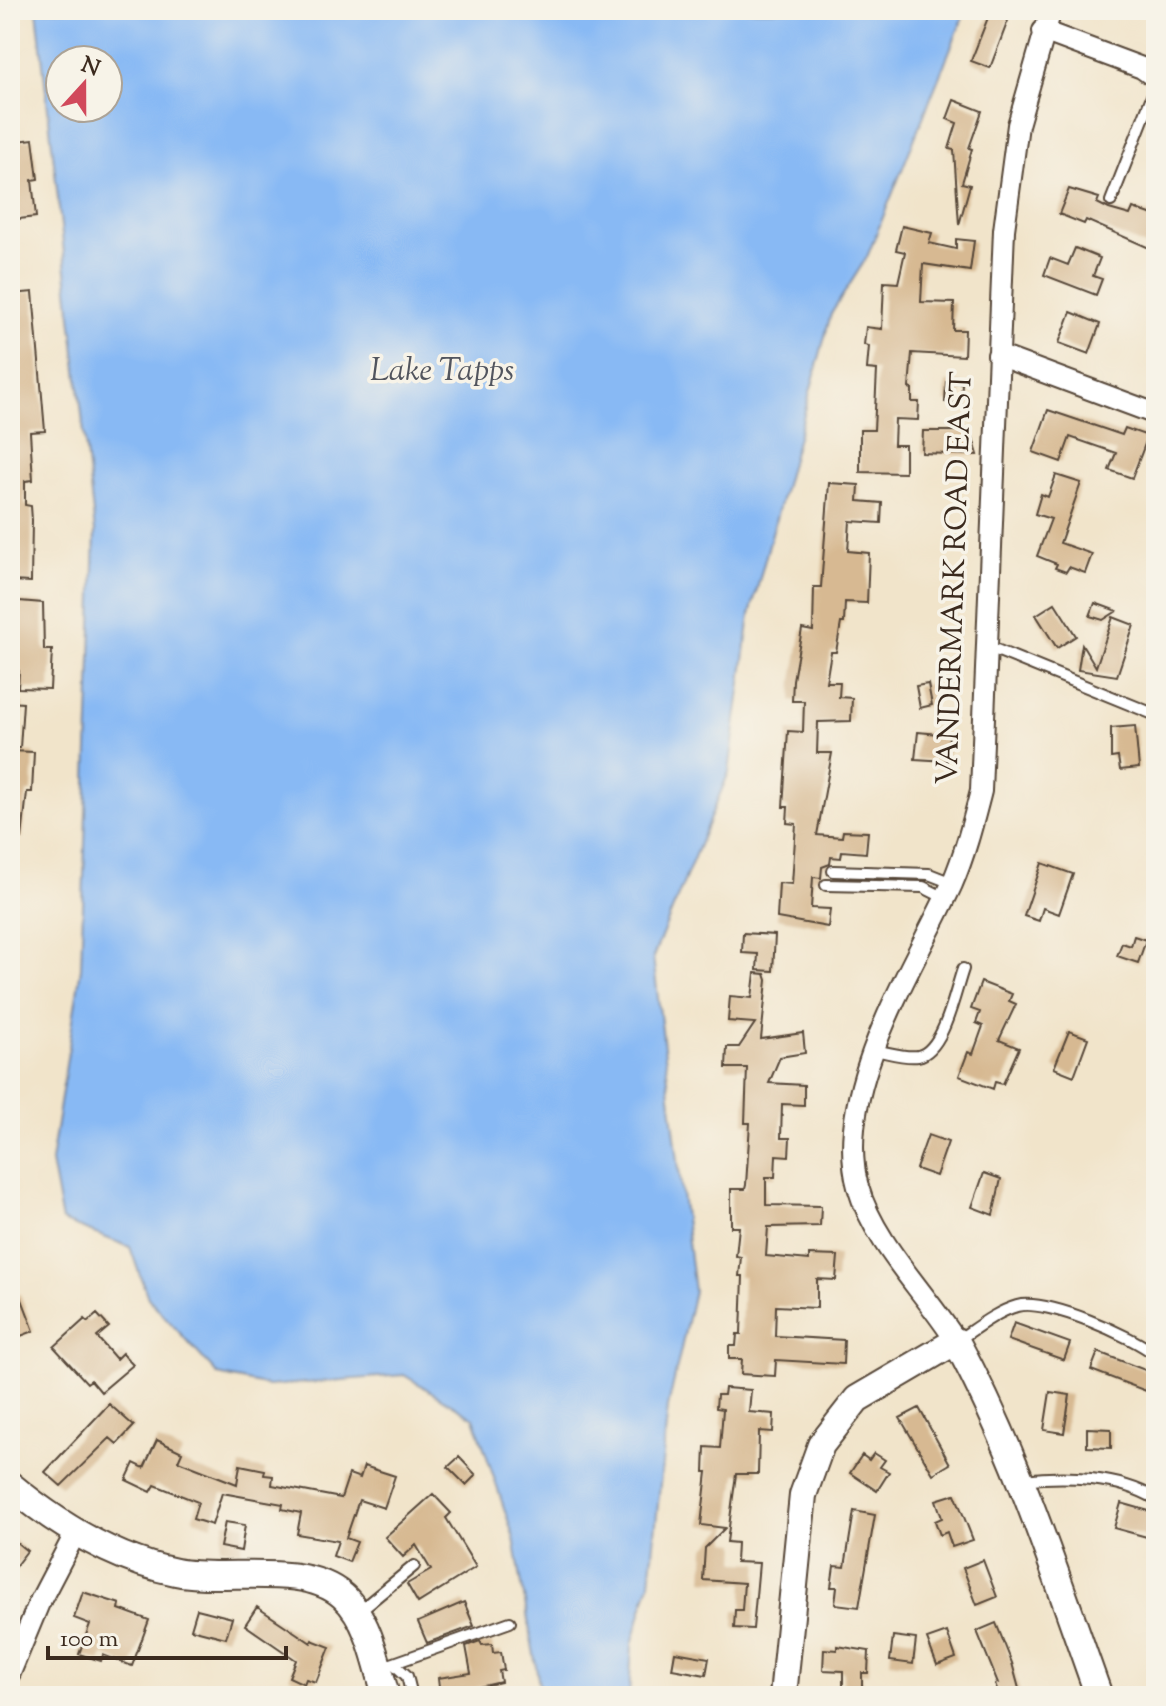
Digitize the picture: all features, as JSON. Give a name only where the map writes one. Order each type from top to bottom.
[{"type":"street","name":"VANDERMARK ROAD EAST","points":[[1051,10],[1028,80],[1008,185],[998,355],[981,791],[949,890],[874,1050],[855,1115],[853,1154],[859,1189],[882,1235],[956,1341],[983,1391],[1020,1481],[1099,1696]]},
{"type":"street","points":[[1043,31],[1142,68],[1156,78]]},
{"type":"street","points":[[998,355],[1156,414]]},
{"type":"street","points":[[783,1696],[803,1495],[817,1454],[857,1399],[956,1341]]},
{"type":"street","points":[[10,1485],[76,1532],[127,1557],[179,1573],[312,1580],[342,1595],[356,1613],[386,1667],[386,1696]]},
{"type":"street","points":[[10,1673],[39,1603],[76,1532]]},
{"type":"lane","points":[[1111,201],[1156,86]]},
{"type":"lane","points":[[989,647],[1156,715]]},
{"type":"lane","points":[[833,871],[929,874],[949,890]]},
{"type":"lane","points":[[826,885],[949,890]]},
{"type":"lane","points":[[874,1050],[915,1056],[926,1053],[942,1034],[963,969]]},
{"type":"lane","points":[[956,1341],[1020,1305],[1050,1308],[1142,1343],[1156,1355]]},
{"type":"lane","points":[[1020,1481],[1055,1476],[1085,1479],[1145,1492],[1156,1499]]},
{"type":"lane","points":[[356,1613],[414,1566]]},
{"type":"lane","points":[[386,1667],[510,1622]]},
{"type":"lane","points":[[386,1667],[407,1676],[412,1696]]},
{"type":"water","name":"Lake Tapps","points":[[37,10],[966,10],[867,257],[831,314],[750,615],[729,772],[653,957],[694,1291],[668,1407],[650,1582],[632,1644],[629,1696],[541,1696],[514,1538],[474,1418],[404,1375],[268,1386],[218,1375],[148,1298],[130,1247],[62,1221],[51,1162],[81,968],[95,532],[50,124],[124,124],[124,44],[44,44],[44,73]]},
{"type":"building","points":[[991,10],[1012,10],[990,68],[971,61]]},
{"type":"building","points":[[954,100],[982,111],[969,148],[972,149],[962,183],[970,185],[959,225],[954,150],[949,149],[957,123],[947,119]]},
{"type":"building","points":[[33,139],[38,179],[32,180],[36,217],[10,220],[10,142]]},
{"type":"building","points":[[1069,189],[1099,198],[1097,203],[1109,209],[1130,215],[1133,208],[1156,216],[1156,251],[1086,220],[1084,224],[1059,214]]},
{"type":"building","points":[[902,226],[932,233],[929,243],[956,249],[956,239],[974,241],[970,271],[923,264],[921,302],[954,303],[953,330],[965,330],[964,356],[912,353],[909,388],[912,389],[912,402],[919,402],[918,420],[895,419],[894,445],[905,445],[905,473],[860,472],[860,430],[874,430],[877,370],[867,369],[869,346],[864,345],[866,327],[882,329],[884,282],[898,283],[905,252],[896,250]]},
{"type":"building","points":[[1075,248],[1100,258],[1093,276],[1102,279],[1096,295],[1044,275],[1050,258],[1068,265]]},
{"type":"building","points":[[33,292],[45,431],[30,432],[33,480],[25,481],[25,505],[31,506],[32,520],[31,582],[11,581],[10,395],[20,395],[12,294]]},
{"type":"building","points":[[1071,312],[1100,324],[1089,354],[1059,343]]},
{"type":"building","points":[[946,382],[962,383],[961,403],[945,402]]},
{"type":"building","points":[[1048,410],[1122,435],[1125,428],[1148,436],[1132,478],[1109,470],[1116,453],[1070,437],[1061,462],[1033,452]]},
{"type":"building","points":[[923,431],[971,431],[978,455],[922,453]]},
{"type":"building","points":[[1056,475],[1081,483],[1060,543],[1092,554],[1085,573],[1069,567],[1066,572],[1055,568],[1057,564],[1037,556],[1051,519],[1035,514],[1041,494],[1048,497]]},
{"type":"building","points":[[829,483],[859,485],[858,501],[882,503],[881,523],[850,521],[848,551],[869,553],[867,603],[845,602],[844,623],[841,623],[836,652],[831,652],[826,682],[840,682],[839,697],[852,698],[851,721],[818,722],[817,753],[832,753],[817,835],[842,837],[843,831],[868,832],[866,853],[842,851],[841,858],[831,857],[830,864],[822,867],[821,878],[813,877],[811,908],[830,909],[828,927],[777,918],[779,883],[792,884],[796,824],[787,823],[788,807],[783,807],[788,731],[803,732],[804,701],[792,701],[793,680],[802,629],[813,631],[814,587],[821,587]]},
{"type":"building","points":[[19,601],[43,603],[44,650],[52,650],[50,689],[18,688],[19,671],[10,670],[10,609],[19,609]]},
{"type":"building","points":[[1055,603],[1076,636],[1057,648],[1036,615]]},
{"type":"building","points":[[1095,603],[1117,611],[1103,620],[1090,616]]},
{"type":"building","points":[[1113,617],[1134,625],[1117,676],[1078,670],[1082,644],[1096,667]]},
{"type":"building","points":[[928,684],[932,705],[920,708],[916,686]]},
{"type":"building","points":[[10,702],[23,703],[20,748],[10,748]]},
{"type":"building","points":[[1135,726],[1139,768],[1120,770],[1118,757],[1111,758],[1111,728]]},
{"type":"building","points":[[918,732],[949,735],[947,761],[915,759]]},
{"type":"building","points":[[10,751],[34,752],[32,792],[27,792],[22,838],[10,837]]},
{"type":"building","points":[[1042,863],[1073,874],[1059,914],[1043,908],[1039,921],[1024,916]]},
{"type":"building","points":[[743,933],[775,935],[773,971],[757,970],[758,954],[742,953]]},
{"type":"building","points":[[1134,936],[1146,940],[1138,963],[1117,956],[1122,943],[1131,946]]},
{"type":"building","points":[[755,973],[765,974],[767,980],[761,1039],[803,1033],[805,1053],[780,1057],[769,1083],[804,1085],[804,1105],[782,1104],[781,1138],[790,1138],[789,1156],[776,1155],[775,1177],[766,1177],[766,1205],[821,1206],[820,1226],[768,1227],[766,1256],[809,1260],[809,1255],[838,1256],[836,1280],[817,1279],[817,1308],[776,1306],[775,1336],[844,1340],[843,1364],[776,1360],[775,1376],[741,1374],[742,1359],[729,1359],[729,1346],[736,1346],[737,1334],[741,1334],[743,1276],[739,1276],[741,1257],[736,1256],[739,1227],[731,1227],[731,1189],[745,1189],[750,1123],[745,1123],[747,1068],[726,1068],[727,1047],[739,1047],[755,1023],[728,1021],[730,996],[752,998]]},
{"type":"building","points":[[981,982],[1012,994],[1009,1001],[1016,1004],[999,1040],[1019,1048],[1003,1084],[995,1082],[993,1089],[959,1076],[968,1052],[973,1054],[983,1026],[976,1023],[980,1012],[971,1009]]},
{"type":"building","points":[[1069,1031],[1088,1038],[1074,1076],[1054,1068]]},
{"type":"building","points":[[928,1135],[948,1142],[936,1176],[916,1169]]},
{"type":"building","points":[[984,1173],[1001,1179],[993,1215],[972,1207]]},
{"type":"building","points":[[20,1294],[34,1331],[10,1340],[10,1298]]},
{"type":"building","points":[[97,1314],[109,1327],[97,1337],[116,1359],[122,1353],[133,1365],[101,1392],[91,1380],[87,1383],[54,1347],[85,1319],[88,1322]]},
{"type":"building","points":[[1014,1323],[1070,1343],[1064,1360],[1008,1340]]},
{"type":"building","points":[[1098,1352],[1153,1373],[1146,1391],[1091,1370]]},
{"type":"building","points":[[725,1388],[751,1390],[749,1412],[774,1414],[773,1432],[759,1431],[758,1474],[736,1474],[727,1542],[737,1543],[736,1562],[759,1563],[753,1629],[734,1628],[735,1610],[742,1610],[744,1583],[703,1580],[705,1548],[725,1528],[701,1525],[707,1472],[704,1472],[705,1447],[720,1448],[723,1409],[716,1408],[717,1395],[724,1395]]},
{"type":"building","points":[[1050,1392],[1070,1395],[1064,1433],[1044,1430]]},
{"type":"building","points":[[109,1404],[134,1426],[117,1444],[110,1438],[61,1486],[45,1472]]},
{"type":"building","points":[[919,1408],[950,1464],[933,1474],[900,1418]]},
{"type":"building","points":[[1087,1428],[1111,1429],[1111,1448],[1087,1447]]},
{"type":"building","points":[[157,1440],[182,1452],[178,1461],[237,1484],[240,1465],[265,1470],[264,1475],[273,1476],[272,1485],[341,1498],[349,1474],[360,1478],[364,1466],[395,1476],[384,1508],[359,1500],[346,1538],[357,1542],[349,1562],[333,1556],[338,1541],[297,1534],[301,1513],[282,1509],[283,1504],[222,1493],[212,1525],[193,1519],[198,1502],[155,1485],[151,1492],[126,1480],[134,1463],[144,1468]]},
{"type":"building","points":[[874,1453],[885,1460],[880,1467],[889,1472],[877,1491],[850,1473],[862,1455],[869,1460]]},
{"type":"building","points":[[459,1457],[476,1475],[466,1485],[448,1467]]},
{"type":"building","points":[[433,1494],[451,1513],[446,1518],[476,1567],[418,1603],[407,1584],[431,1570],[416,1545],[403,1557],[385,1537]]},
{"type":"building","points":[[955,1494],[973,1540],[952,1547],[947,1532],[940,1535],[935,1521],[942,1518],[936,1500]]},
{"type":"building","points":[[1121,1503],[1156,1513],[1154,1539],[1114,1528]]},
{"type":"building","points":[[854,1511],[875,1515],[859,1607],[835,1604],[837,1587],[831,1587],[834,1566],[845,1567]]},
{"type":"building","points":[[225,1522],[245,1525],[241,1551],[220,1547]]},
{"type":"building","points":[[10,1537],[27,1551],[10,1573]]},
{"type":"building","points":[[983,1560],[997,1597],[977,1605],[963,1568]]},
{"type":"building","points":[[83,1592],[120,1604],[119,1609],[149,1620],[132,1666],[103,1655],[101,1661],[79,1654],[90,1624],[74,1618]]},
{"type":"building","points":[[464,1602],[474,1626],[427,1643],[418,1622]]},
{"type":"building","points":[[257,1607],[311,1643],[312,1640],[330,1647],[316,1682],[306,1679],[304,1684],[289,1677],[296,1660],[245,1625]]},
{"type":"building","points":[[197,1609],[232,1618],[226,1638],[191,1629]]},
{"type":"building","points":[[996,1623],[1021,1696],[999,1696],[995,1684],[998,1683],[977,1631]]},
{"type":"building","points":[[947,1632],[956,1658],[937,1665],[927,1639]]},
{"type":"building","points":[[893,1636],[916,1639],[913,1664],[890,1661]]},
{"type":"building","points":[[480,1641],[482,1645],[492,1644],[493,1653],[501,1652],[504,1670],[499,1671],[501,1682],[440,1696],[438,1678],[471,1673],[466,1646]]},
{"type":"building","points":[[837,1646],[869,1651],[868,1673],[862,1673],[862,1696],[843,1696],[843,1671],[823,1670],[824,1649],[837,1650]]},
{"type":"building","points":[[675,1652],[709,1658],[706,1675],[672,1669]]}]
